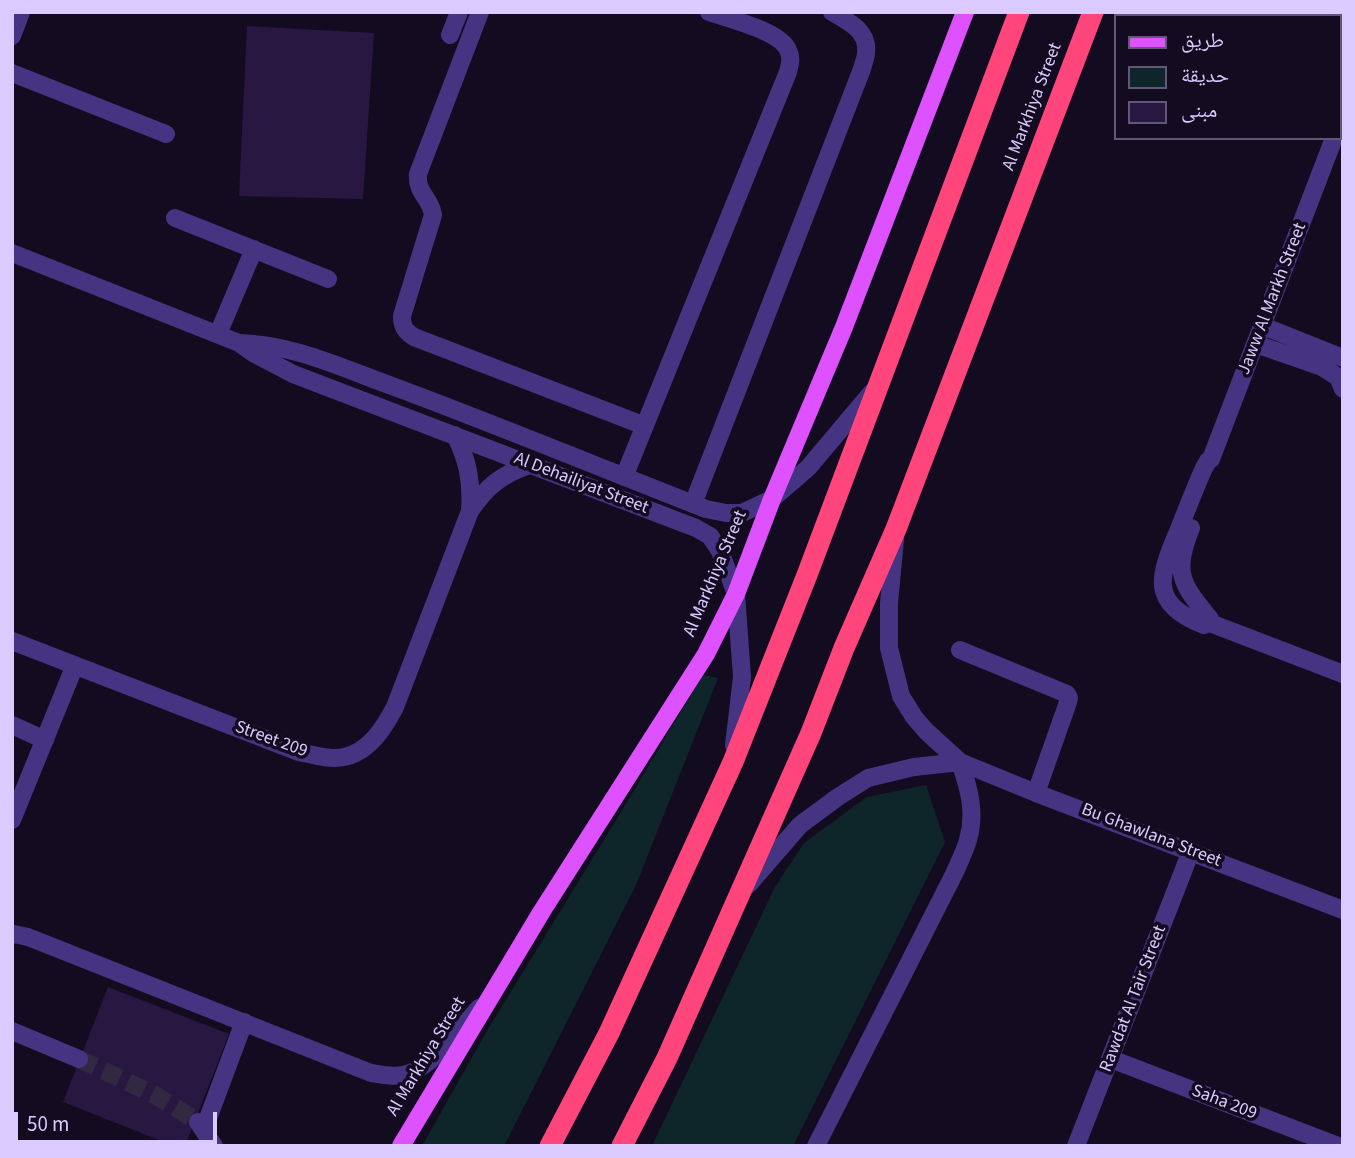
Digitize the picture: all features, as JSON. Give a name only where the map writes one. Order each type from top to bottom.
[{"type":"highway","points":[[550,1146],[609,1033],[733,762],[881,382],[1019,12]]},
{"type":"highway","name":"Al Markhiya Street","points":[[622,1146],[667,1058],[811,733],[896,528],[1093,12]]},
{"type":"main road","name":"Al Markhiya Street","points":[[401,1146],[489,998],[706,654],[736,594],[772,499],[844,327],[965,12]]},
{"type":"street","points":[[12,36],[22,12]]},
{"type":"street","points":[[450,35],[459,12]]},
{"type":"street","points":[[480,12],[418,174],[418,187],[431,205],[433,215],[402,316],[402,324],[414,337],[645,426]]},
{"type":"street","points":[[624,477],[791,61],[788,48],[779,39],[709,12]]},
{"type":"street","points":[[693,504],[866,53],[866,43],[854,24],[832,12]]},
{"type":"street","points":[[12,73],[166,134]]},
{"type":"street","name":"Jaww Al Markh Street","points":[[1333,140],[1212,459],[1212,473],[1185,542],[1182,572],[1188,591],[1210,619],[1210,623],[1343,674]]},
{"type":"street","points":[[175,218],[328,279]]},
{"type":"street","points":[[218,334],[254,249]]},
{"type":"street","name":"Al Dehailiyat Street","points":[[12,253],[239,342],[259,343],[303,354],[482,419],[706,509],[726,513],[742,513],[772,499],[808,468],[881,382]]},
{"type":"street","points":[[1263,326],[1343,358]]},
{"type":"street","name":"Al Dehailiyat Street","points":[[239,342],[253,354],[293,374],[684,523],[710,536],[720,551],[736,594],[742,677],[733,762]]},
{"type":"street","points":[[1256,344],[1322,367],[1338,377],[1343,389]]},
{"type":"street","name":"Street 209","points":[[455,435],[469,471],[470,511]]},
{"type":"street","name":"Street 209","points":[[12,641],[299,752],[322,757],[344,757],[363,749],[383,729],[395,707],[470,511],[494,481],[529,465]]},
{"type":"street","name":"Bu Ghawlana Street","points":[[896,528],[889,603],[889,648],[901,696],[926,731],[960,762],[1343,910]]},
{"type":"street","points":[[960,650],[1067,694],[1068,705],[1036,793]]},
{"type":"street","points":[[12,820],[75,665]]},
{"type":"street","points":[[12,725],[45,740]]},
{"type":"street","points":[[816,1146],[949,884],[968,840],[973,813],[960,762]]},
{"type":"street","name":"Bu Ghawlana Street","points":[[741,892],[800,825],[868,778],[914,767],[960,762]]},
{"type":"street","name":"Rawdat Al Tair Street","points":[[1076,1146],[1191,851]]},
{"type":"street","points":[[12,935],[28,937],[371,1073],[391,1077],[410,1073],[431,1060],[489,998]]},
{"type":"street","points":[[215,1146],[200,1124],[244,1022]]},
{"type":"street","points":[[12,1031],[79,1059]]},
{"type":"street","name":"Saha 209","points":[[1111,1059],[1338,1146]]},
{"type":"green space","points":[[703,675],[718,678],[636,885],[504,1146],[422,1146],[488,1029]]},
{"type":"green space","points":[[926,785],[945,842],[793,1146],[652,1146],[775,887],[804,843],[867,797]]},
{"type":"building","points":[[247,26],[374,33],[363,199],[239,196]]},
{"type":"building","points":[[108,987],[229,1034],[185,1146],[174,1146],[63,1102]]},
{"type":"tunnel","points":[[79,1059],[155,1095],[195,1120]]}]
